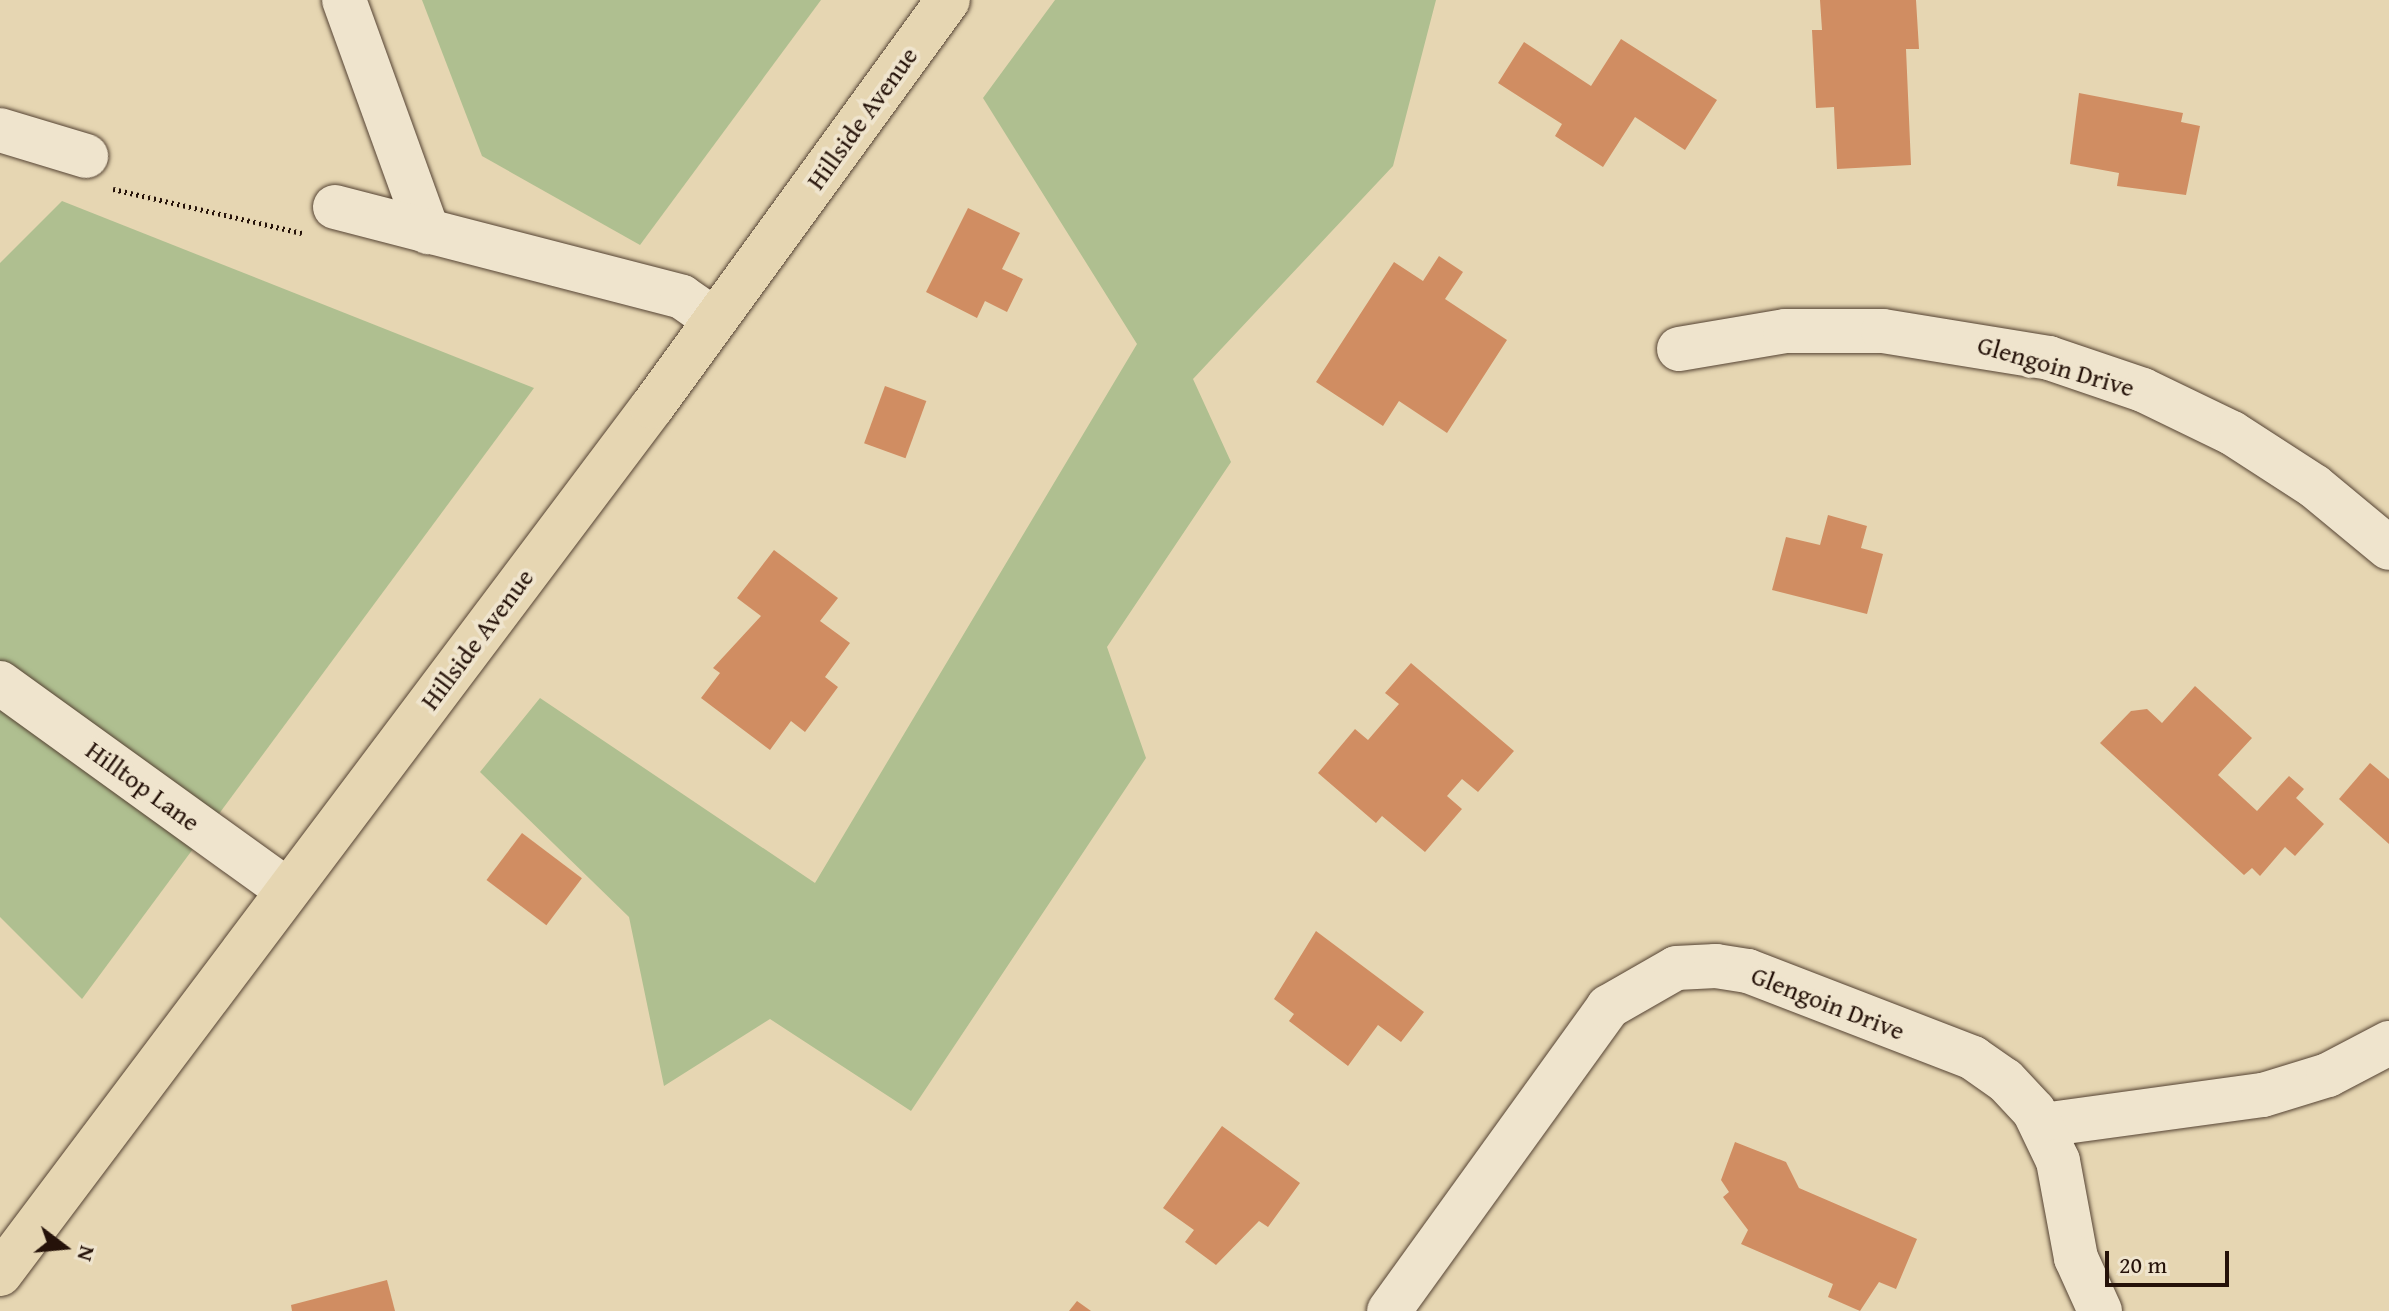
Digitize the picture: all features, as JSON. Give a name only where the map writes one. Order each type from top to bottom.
[{"type":"main road","name":"Hillside Avenue","points":[[0,1274],[715,320],[948,0]]},
{"type":"street","points":[[344,0],[428,232]]},
{"type":"street","points":[[0,130],[97,172]]},
{"type":"street","points":[[321,220],[428,232],[682,297],[715,320]]},
{"type":"street","name":"Glengoin Drive","points":[[1679,349],[1785,331],[1883,331],[2049,358],[2143,390],[2232,433],[2314,486],[2389,548]]},
{"type":"street","name":"Hilltop Lane","points":[[0,683],[286,889]]},
{"type":"street","name":"Glengoin Drive","points":[[1389,1311],[1608,1007],[1676,968],[1748,971],[1973,1058],[2005,1080],[2043,1125],[2058,1161],[2076,1258],[2100,1311]]},
{"type":"street","points":[[2043,1125],[2263,1095],[2328,1075],[2389,1043]]},
{"type":"path","points":[[97,172],[321,220]]},
{"type":"green space","points":[[422,0],[821,0],[640,245],[482,156]]},
{"type":"green space","points":[[1055,0],[1436,0],[1393,166],[1193,379],[1231,462],[1107,647],[1146,758],[911,1111],[770,1019],[664,1086],[629,917],[480,772],[540,698],[815,883],[1137,344],[983,98]]},
{"type":"green space","points":[[62,201],[534,388],[82,999],[0,917],[0,263]]},
{"type":"building","points":[[1820,0],[1916,0],[1919,49],[1906,49],[1911,165],[1837,169],[1834,107],[1816,108],[1812,30],[1822,30]]},
{"type":"building","points":[[1621,39],[1717,100],[1685,150],[1635,117],[1603,167],[1555,136],[1562,124],[1498,83],[1524,42],[1591,86]]},
{"type":"building","points":[[2079,93],[2183,113],[2181,122],[2200,126],[2186,195],[2117,186],[2119,173],[2070,164]]},
{"type":"building","points":[[968,208],[1020,233],[1002,269],[1023,279],[1007,312],[985,301],[977,318],[926,292]]},
{"type":"building","points":[[1439,256],[1463,272],[1445,299],[1507,340],[1447,433],[1399,401],[1383,426],[1316,382],[1394,262],[1423,281]]},
{"type":"building","points":[[885,386],[926,401],[905,458],[864,443]]},
{"type":"building","points":[[1828,515],[1867,526],[1861,548],[1883,554],[1867,614],[1772,590],[1786,537],[1820,545]]},
{"type":"building","points":[[774,550],[838,598],[820,621],[850,643],[825,677],[838,687],[805,732],[791,721],[770,750],[701,698],[720,673],[713,668],[761,616],[737,598]]},
{"type":"building","points":[[1411,663],[1514,751],[1478,792],[1462,779],[1447,796],[1462,809],[1425,852],[1382,816],[1376,823],[1318,773],[1355,729],[1368,740],[1399,704],[1385,693]]},
{"type":"building","points":[[2195,686],[2252,738],[2218,775],[2257,811],[2289,776],[2304,789],[2296,798],[2324,824],[2295,856],[2285,847],[2260,876],[2252,868],[2244,875],[2100,743],[2131,711],[2147,709],[2162,723]]},
{"type":"building","points":[[2370,763],[2389,779],[2389,844],[2339,799]]},
{"type":"building","points":[[522,833],[582,878],[546,925],[486,880]]},
{"type":"building","points":[[1316,931],[1424,1012],[1401,1042],[1378,1025],[1348,1066],[1289,1021],[1294,1014],[1274,999]]},
{"type":"building","points":[[1222,1126],[1300,1183],[1268,1227],[1259,1221],[1216,1265],[1185,1242],[1194,1230],[1163,1208]]},
{"type":"building","points":[[1735,1142],[1786,1162],[1799,1188],[1917,1239],[1896,1289],[1879,1282],[1860,1311],[1828,1297],[1833,1284],[1741,1244],[1748,1230],[1723,1197],[1729,1192],[1721,1180]]},
{"type":"building","points":[[387,1280],[395,1311],[292,1311],[291,1305]]},
{"type":"building","points":[[1077,1301],[1091,1311],[1069,1311]]}]
